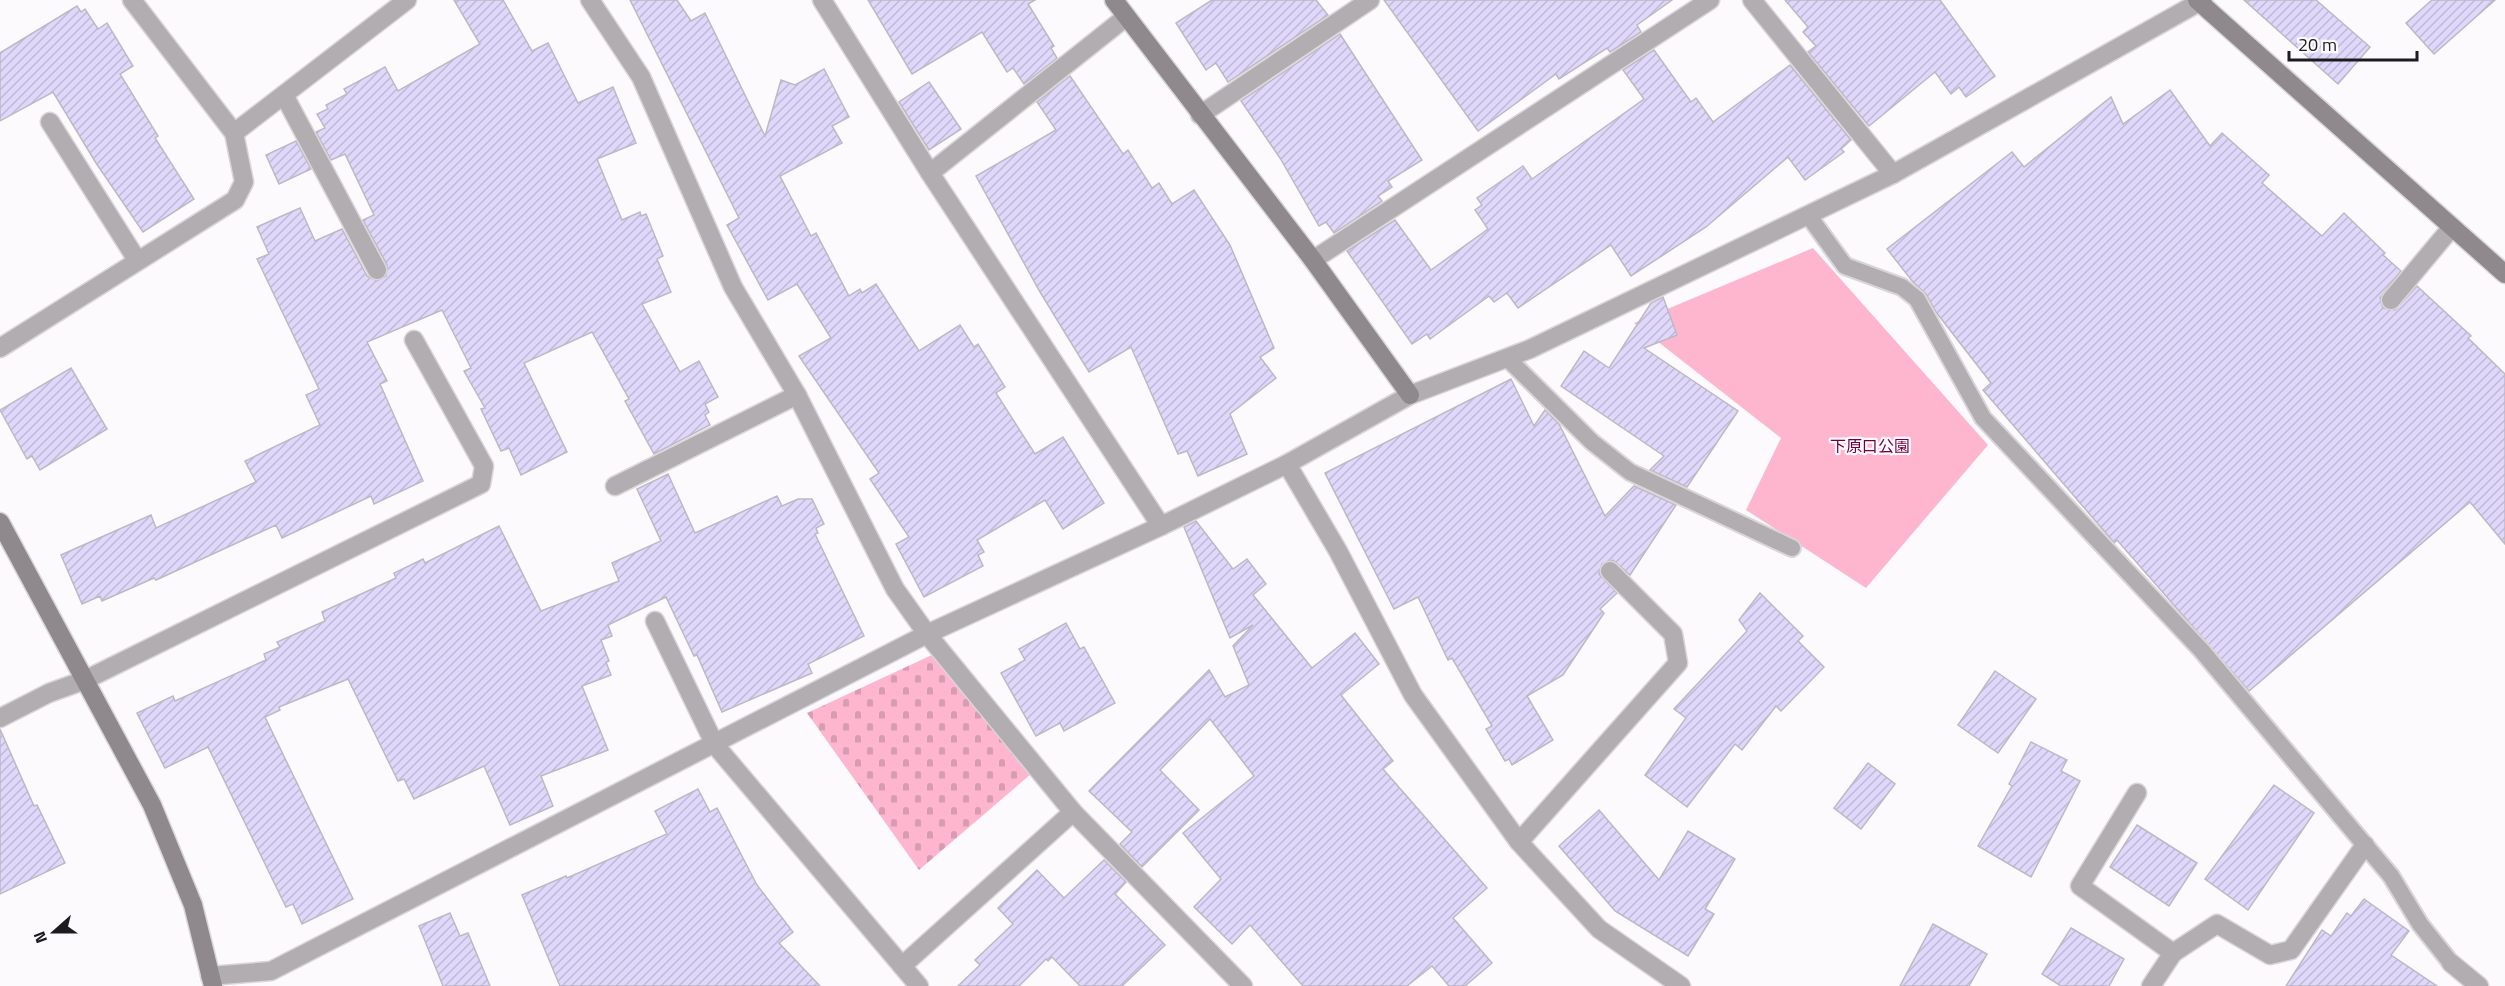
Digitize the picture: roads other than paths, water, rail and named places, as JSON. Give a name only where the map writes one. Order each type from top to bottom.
[{"type":"street","points":[[0,348],[235,200],[244,182],[234,133],[132,0]]},
{"type":"street","points":[[234,133],[407,0]]},
{"type":"street","points":[[590,0],[641,77],[733,287],[797,395],[895,589],[927,634],[1073,812],[1243,986]]},
{"type":"street","points":[[822,0],[930,173],[1161,526]]},
{"type":"street","points":[[1114,0],[1313,260],[1410,395]]},
{"type":"street","points":[[1200,115],[1370,0]]},
{"type":"street","points":[[1313,260],[1710,0]]},
{"type":"street","points":[[1752,0],[1893,174]]},
{"type":"street","points":[[0,522],[152,805],[193,905],[212,981],[271,971],[715,745],[927,634],[1161,526],[1287,464],[1410,395],[1530,350],[1893,174],[2200,1],[2505,274]]},
{"type":"street","points":[[930,173],[1126,17]]},
{"type":"street","points":[[284,95],[377,270]]},
{"type":"street","points":[[50,122],[137,260]]},
{"type":"street","points":[[2391,300],[2452,227]]},
{"type":"street","points":[[0,718],[49,693],[85,680],[481,484],[484,466],[414,340]]},
{"type":"street","points":[[615,486],[797,395]]},
{"type":"street","points":[[1287,464],[1338,551],[1413,696],[1519,842],[1599,928],[1682,986]]},
{"type":"street","points":[[1519,842],[1678,663],[1673,634],[1610,571]]},
{"type":"street","points":[[655,621],[715,745],[919,986]]},
{"type":"street","points":[[2137,793],[2080,886],[2173,953]]},
{"type":"street","points":[[902,966],[1073,812]]},
{"type":"street","points":[[2151,986],[2173,953],[2217,924],[2270,955],[2291,950],[2365,845]]},
{"type":"street","points":[[2451,963],[2479,986]]},
{"type":"lane","points":[[1808,215],[1845,266],[1902,287],[1917,299],[1983,418],[2202,651],[2391,876],[2420,924],[2451,963]]},
{"type":"lane","points":[[1507,358],[1592,442],[1630,472],[1792,548]]},
{"type":"park label","name":"下原口公園","points":[[1870,446]]}]
